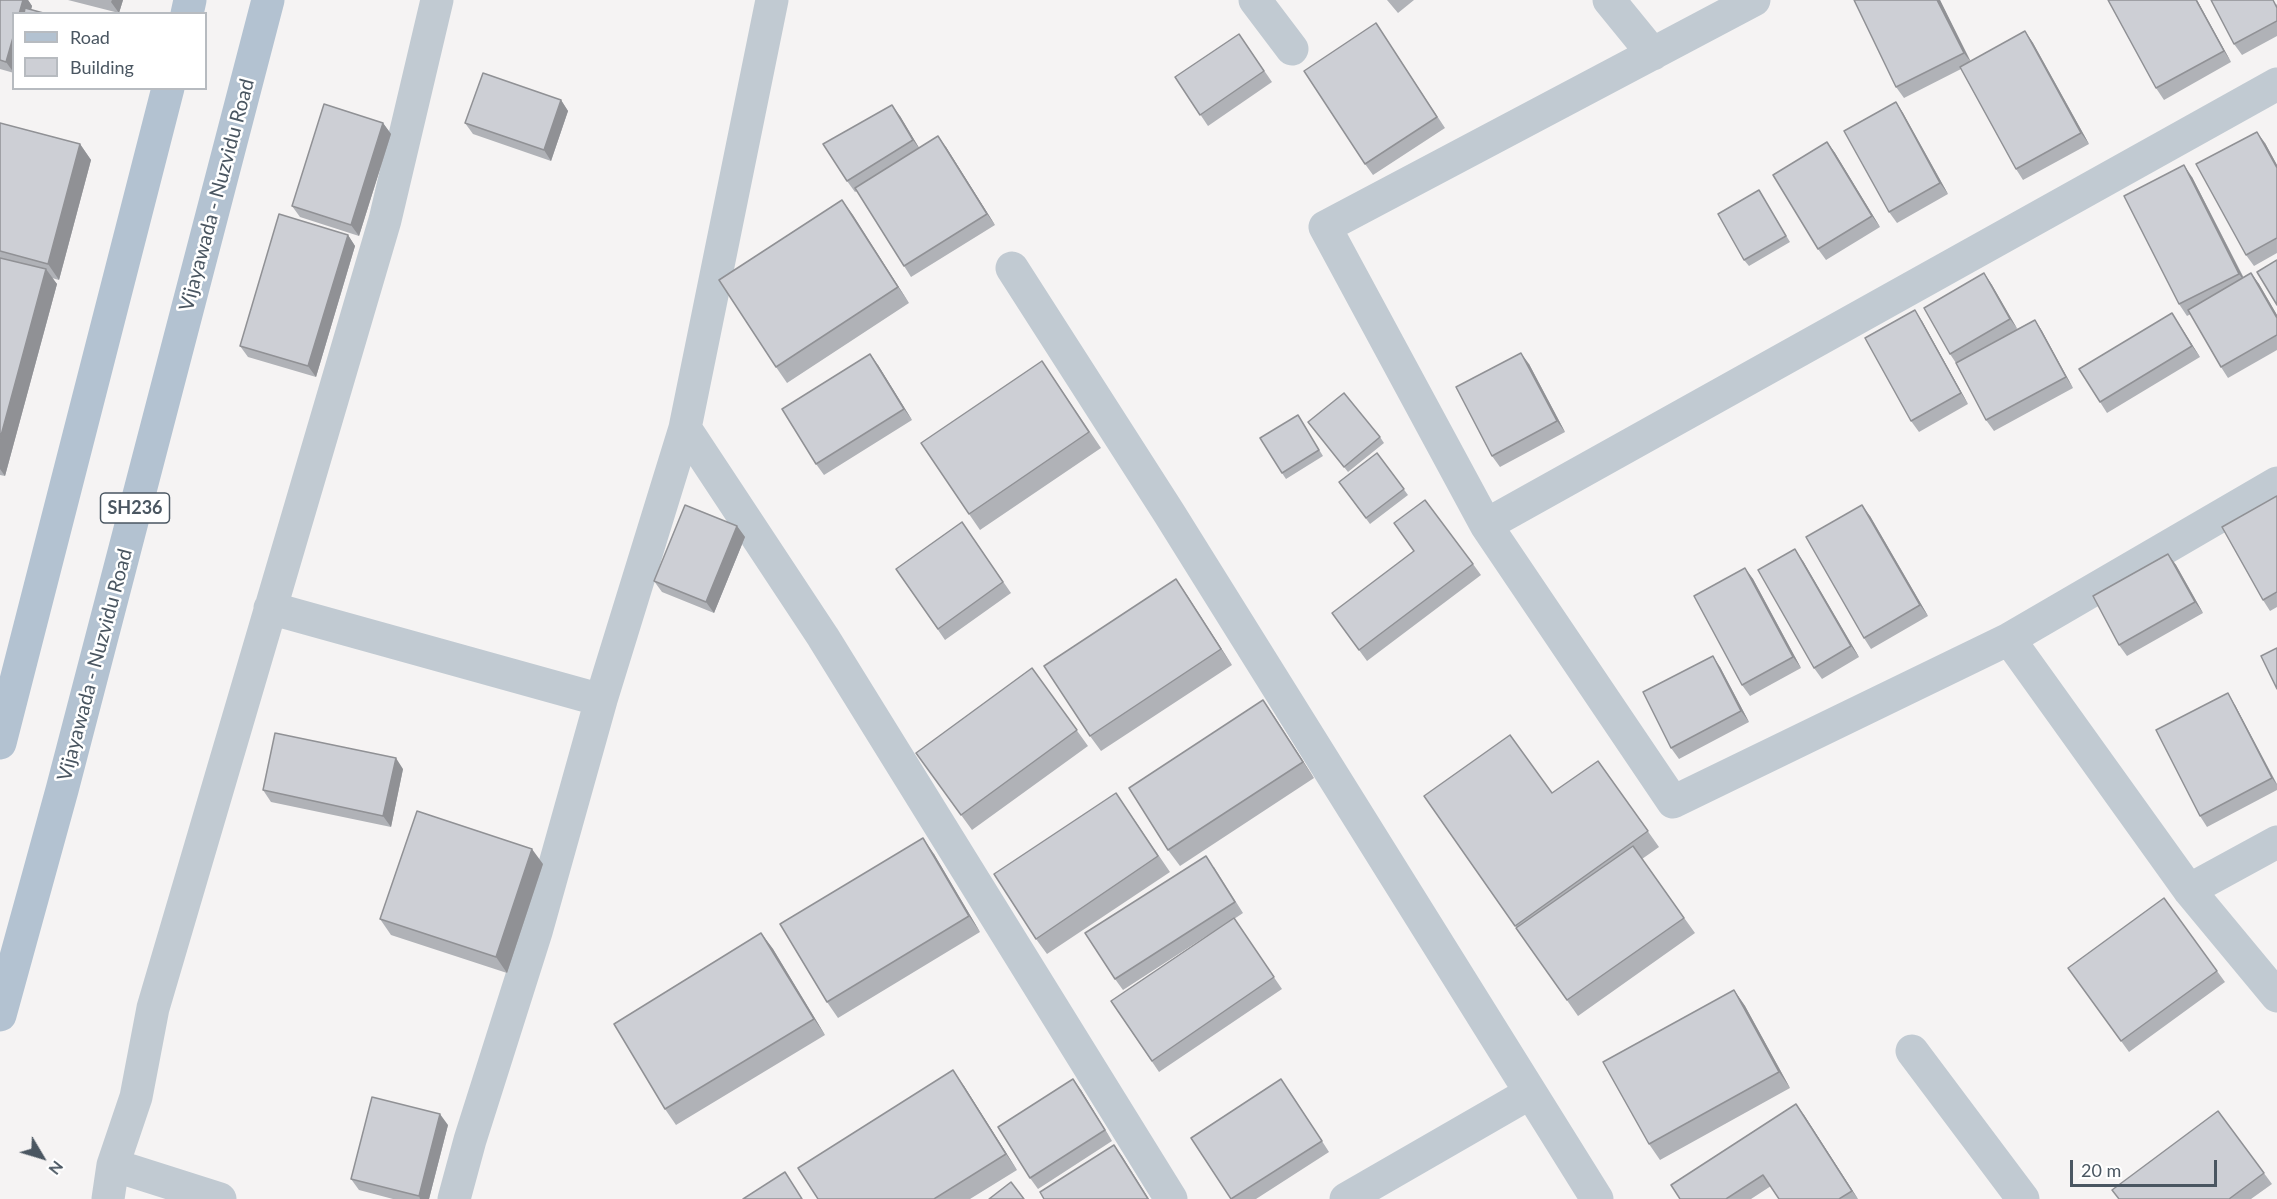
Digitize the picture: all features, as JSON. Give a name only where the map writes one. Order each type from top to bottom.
[{"type":"main road","name":"Vijayawada - Nuzvidu Road","points":[[0,1015],[62,790],[268,0]]},
{"type":"main road","points":[[0,743],[167,90]]},
{"type":"street","points":[[108,1199],[113,1165],[136,1097],[153,1008],[385,220],[437,0]]},
{"type":"street","points":[[454,1199],[470,1140],[536,932],[601,700],[685,428],[772,0]]},
{"type":"street","points":[[1255,0],[1292,49]]},
{"type":"street","points":[[1609,0],[1653,54]]},
{"type":"street","points":[[1754,0],[1325,227],[1486,525],[1673,802],[2009,639],[2277,483]]},
{"type":"street","points":[[1486,525],[2277,84]]},
{"type":"street","points":[[1012,268],[1169,513],[1597,1199]]},
{"type":"street","points":[[685,428],[823,637],[1171,1199]]},
{"type":"street","points":[[270,608],[601,700]]},
{"type":"street","points":[[2009,639],[2189,890],[2277,996]]},
{"type":"street","points":[[2189,890],[2277,842]]},
{"type":"street","points":[[1912,1051],[2024,1199]]},
{"type":"street","points":[[1346,1199],[1530,1093]]},
{"type":"street","points":[[113,1165],[220,1199]]},
{"type":"building","points":[[0,0],[23,0],[20,12],[12,12],[12,41],[6,62],[0,60]]},
{"type":"building","points":[[1854,0],[1937,0],[1964,53],[1896,87]]},
{"type":"building","points":[[2108,0],[2196,0],[2224,51],[2156,88]]},
{"type":"building","points":[[2211,0],[2273,0],[2277,8],[2277,21],[2234,44]]},
{"type":"building","points":[[25,8],[40,12],[24,12]]},
{"type":"building","points":[[1376,23],[1437,117],[1365,164],[1304,71]]},
{"type":"building","points":[[2025,31],[2081,133],[2016,169],[1960,67]]},
{"type":"building","points":[[1239,34],[1264,71],[1200,115],[1175,77]]},
{"type":"building","points":[[483,73],[561,100],[544,150],[465,123]]},
{"type":"building","points":[[1896,102],[1940,183],[1889,212],[1844,131]]},
{"type":"building","points":[[324,104],[383,123],[351,225],[292,206]]},
{"type":"building","points":[[892,105],[913,140],[847,181],[823,144]]},
{"type":"building","points":[[0,123],[80,144],[48,264],[0,251]]},
{"type":"building","points":[[2257,132],[2277,168],[2277,238],[2246,255],[2196,164]]},
{"type":"building","points":[[938,136],[987,214],[904,266],[855,188]]},
{"type":"building","points":[[1827,142],[1872,216],[1818,249],[1773,175]]},
{"type":"building","points":[[2184,165],[2239,274],[2179,304],[2124,196]]},
{"type":"building","points":[[1759,190],[1786,236],[1744,260],[1718,214]]},
{"type":"building","points":[[842,200],[898,287],[776,367],[719,280]]},
{"type":"building","points":[[279,214],[348,235],[308,366],[240,346]]},
{"type":"building","points":[[0,258],[46,269],[0,439]]},
{"type":"building","points":[[2277,260],[2277,305],[2257,272]]},
{"type":"building","points":[[1984,273],[2010,319],[1950,354],[1924,308]]},
{"type":"building","points":[[2251,273],[2277,318],[2277,335],[2221,367],[2188,310]]},
{"type":"building","points":[[1915,310],[1961,393],[1911,421],[1865,338]]},
{"type":"building","points":[[2172,313],[2192,346],[2100,402],[2079,369]]},
{"type":"building","points":[[2035,320],[2066,377],[1986,420],[1956,363]]},
{"type":"building","points":[[1521,353],[1557,421],[1492,456],[1456,387]]},
{"type":"building","points":[[870,354],[904,409],[816,464],[782,409]]},
{"type":"building","points":[[1042,361],[1089,432],[969,514],[921,443]]},
{"type":"building","points":[[1344,393],[1380,437],[1344,467],[1308,422]]},
{"type":"building","points":[[1298,415],[1319,450],[1282,473],[1260,438]]},
{"type":"building","points":[[1377,453],[1404,489],[1366,518],[1339,482]]},
{"type":"building","points":[[2277,496],[2277,592],[2263,600],[2222,527]]},
{"type":"building","points":[[1425,500],[1473,564],[1359,650],[1332,613],[1414,551],[1394,523]]},
{"type":"building","points":[[685,505],[737,526],[706,602],[654,581]]},
{"type":"building","points":[[1862,505],[1920,605],[1864,638],[1806,537]]},
{"type":"building","points":[[962,522],[1003,582],[938,629],[896,569]]},
{"type":"building","points":[[1795,549],[1851,646],[1814,668],[1758,570]]},
{"type":"building","points":[[2168,554],[2195,602],[2119,645],[2093,596]]},
{"type":"building","points":[[1745,568],[1793,657],[1742,685],[1694,596]]},
{"type":"building","points":[[1176,579],[1221,649],[1090,736],[1044,666]]},
{"type":"building","points":[[2277,648],[2277,689],[2261,656]]},
{"type":"building","points":[[1713,656],[1741,711],[1671,748],[1643,692]]},
{"type":"building","points":[[1032,668],[1077,730],[961,815],[916,753]]},
{"type":"building","points":[[2228,693],[2272,778],[2200,816],[2156,730]]},
{"type":"building","points":[[1263,700],[1303,762],[1168,850],[1129,788]]},
{"type":"building","points":[[275,733],[396,758],[383,816],[263,790]]},
{"type":"building","points":[[1510,735],[1552,793],[1598,761],[1648,831],[1515,926],[1424,796]]},
{"type":"building","points":[[1116,793],[1158,856],[1036,939],[994,874]]},
{"type":"building","points":[[417,811],[532,849],[496,957],[380,919]]},
{"type":"building","points":[[923,838],[969,916],[827,1002],[780,924]]},
{"type":"building","points":[[1633,846],[1684,918],[1567,1000],[1516,928]]},
{"type":"building","points":[[1206,856],[1235,902],[1115,979],[1085,933]]},
{"type":"building","points":[[2164,898],[2217,971],[2121,1041],[2068,968]]},
{"type":"building","points":[[1234,918],[1274,977],[1152,1061],[1111,1001]]},
{"type":"building","points":[[761,933],[814,1019],[665,1109],[614,1024]]},
{"type":"building","points":[[1734,990],[1779,1072],[1649,1144],[1603,1062]]},
{"type":"building","points":[[953,1070],[1006,1154],[934,1199],[818,1199],[798,1168]]},
{"type":"building","points":[[1073,1079],[1105,1130],[1030,1178],[998,1127]]},
{"type":"building","points":[[1281,1079],[1322,1141],[1231,1199],[1191,1138]]},
{"type":"building","points":[[372,1097],[440,1114],[419,1196],[351,1179]]},
{"type":"building","points":[[1796,1104],[1852,1191],[1839,1199],[1779,1199],[1763,1175],[1726,1199],[1680,1199],[1671,1185]]},
{"type":"building","points":[[2218,1111],[2264,1173],[2229,1199],[2119,1199],[2112,1190]]},
{"type":"building","points":[[1114,1145],[1148,1199],[1044,1199],[1040,1192]]},
{"type":"building","points":[[785,1172],[802,1199],[743,1199]]},
{"type":"building","points":[[1011,1182],[1024,1199],[989,1199]]}]
